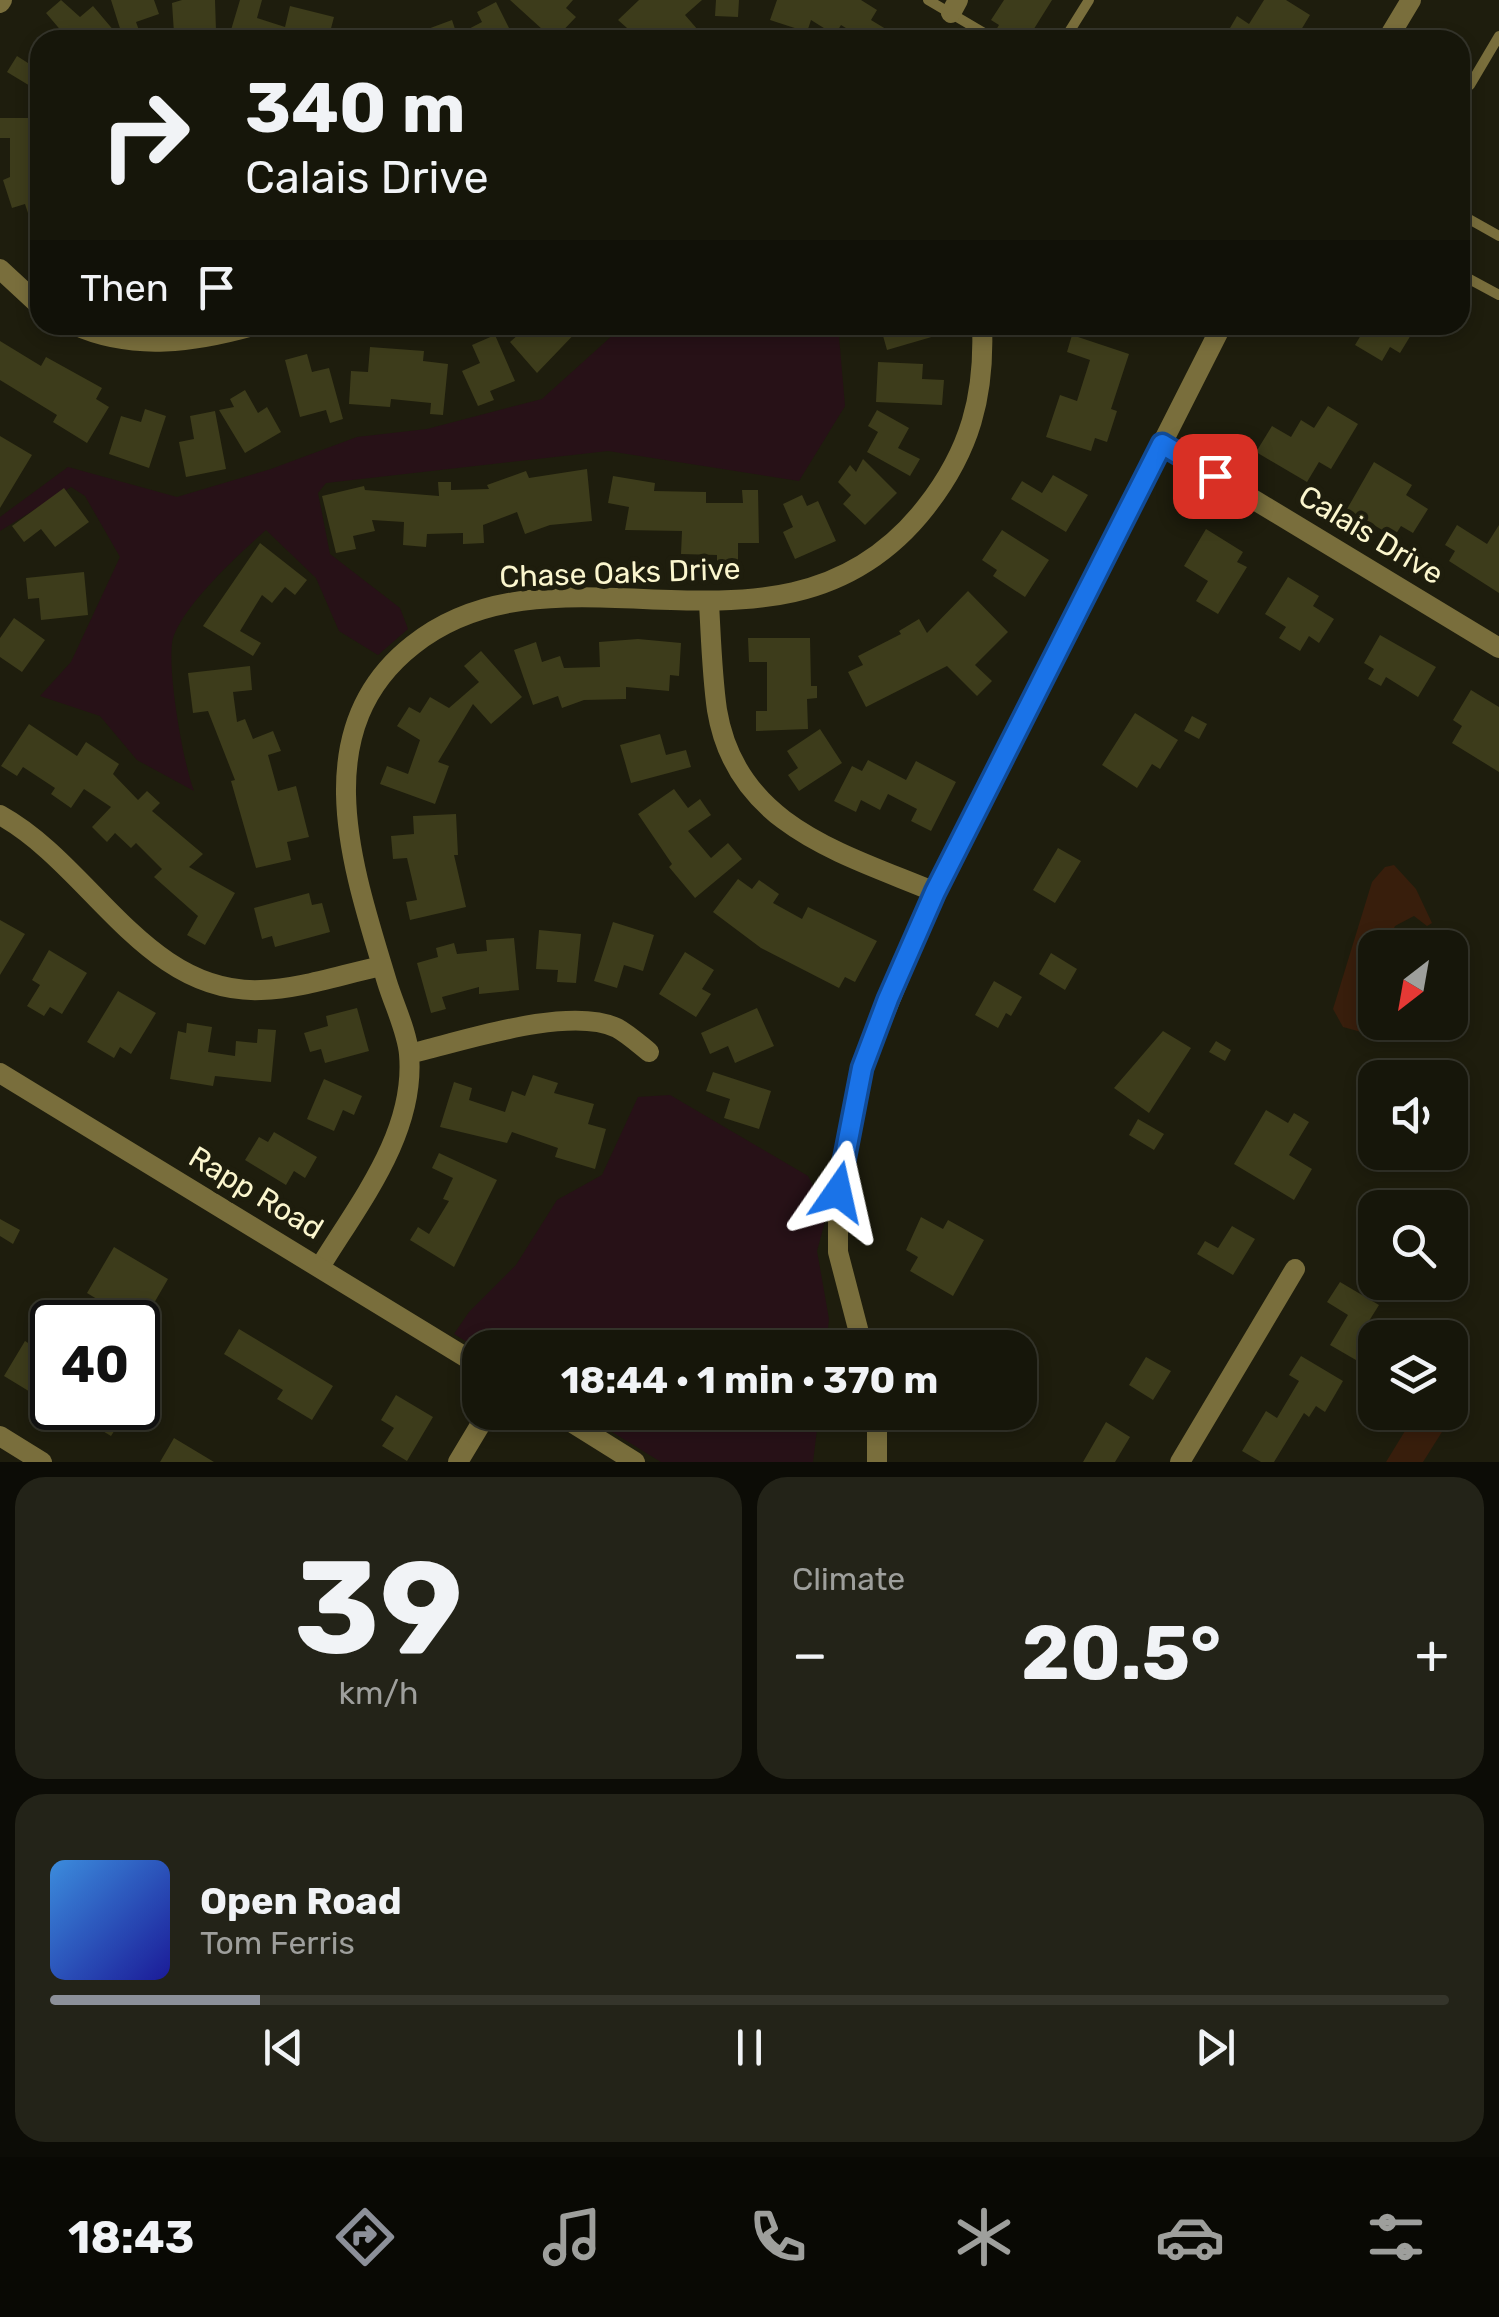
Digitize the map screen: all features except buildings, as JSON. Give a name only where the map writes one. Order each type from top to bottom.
[{"type":"street","points":[[1393,30],[1410,0]]},
{"type":"street","points":[[0,270],[30,297]]},
{"type":"street","points":[[116,335],[145,342],[198,342],[222,335]]},
{"type":"street","name":"Chase Oaks Drive","points":[[320,1267],[392,1146],[403,1116],[409,1054],[350,850],[342,779],[358,719],[394,662],[414,643],[492,606],[559,600],[709,603],[801,594],[846,573],[906,532],[950,476],[976,419],[984,370],[982,335]]},
{"type":"street","points":[[858,1330],[838,1252],[838,1192],[862,1068],[935,892],[1217,335]]},
{"type":"street","name":"Calais Drive","points":[[1162,444],[1499,648]]},
{"type":"street","points":[[709,603],[718,713],[726,743],[751,788],[802,835],[935,892]]},
{"type":"street","points":[[0,815],[45,846],[169,965],[219,988],[264,990],[382,966]]},
{"type":"street","points":[[409,1054],[528,1026],[584,1021],[616,1028],[649,1052]]},
{"type":"street","name":"Rapp Road","points":[[0,1073],[462,1355]]},
{"type":"street","points":[[1180,1462],[1295,1269]]},
{"type":"street","points":[[458,1462],[477,1430]]},
{"type":"street","points":[[584,1430],[635,1462]]},
{"type":"street","points":[[876,1462],[877,1430]]},
{"type":"street","points":[[0,1436],[42,1462]]},
{"type":"lane","points":[[928,0],[954,7],[983,30]]},
{"type":"lane","points":[[1070,30],[1089,0]]},
{"type":"lane","points":[[1470,84],[1499,36]]},
{"type":"lane","points":[[1470,220],[1499,236]]},
{"type":"lane","points":[[1470,280],[1499,296]]},
{"type":"shaded area","points":[[613,335],[839,335],[845,406],[799,481],[608,451],[326,483],[318,493],[330,554],[400,608],[408,629],[378,655],[339,631],[316,578],[266,530],[197,599],[172,644],[177,718],[194,791],[137,760],[100,716],[40,696],[71,662],[120,557],[85,496],[71,487],[0,531],[0,517],[68,467],[177,497],[271,469],[357,437],[427,429],[542,399]]},
{"type":"shaded area","points":[[1394,865],[1416,889],[1432,923],[1427,926],[1414,916],[1393,930],[1358,930],[1358,1031],[1343,1027],[1333,1009],[1372,882],[1385,867]]},
{"type":"shaded area","points":[[670,1095],[808,1176],[827,1214],[817,1251],[828,1330],[462,1330],[462,1339],[454,1334],[469,1312],[516,1265],[557,1200],[602,1175],[638,1097]]},
{"type":"shaded area","points":[[609,1430],[817,1430],[813,1462],[661,1462]]},
{"type":"shaded area","points":[[1406,1430],[1443,1430],[1423,1462],[1386,1462]]},
{"type":"route","points":[[838,1192],[862,1068],[888,999],[935,892],[1162,444],[1215,476]]}]
